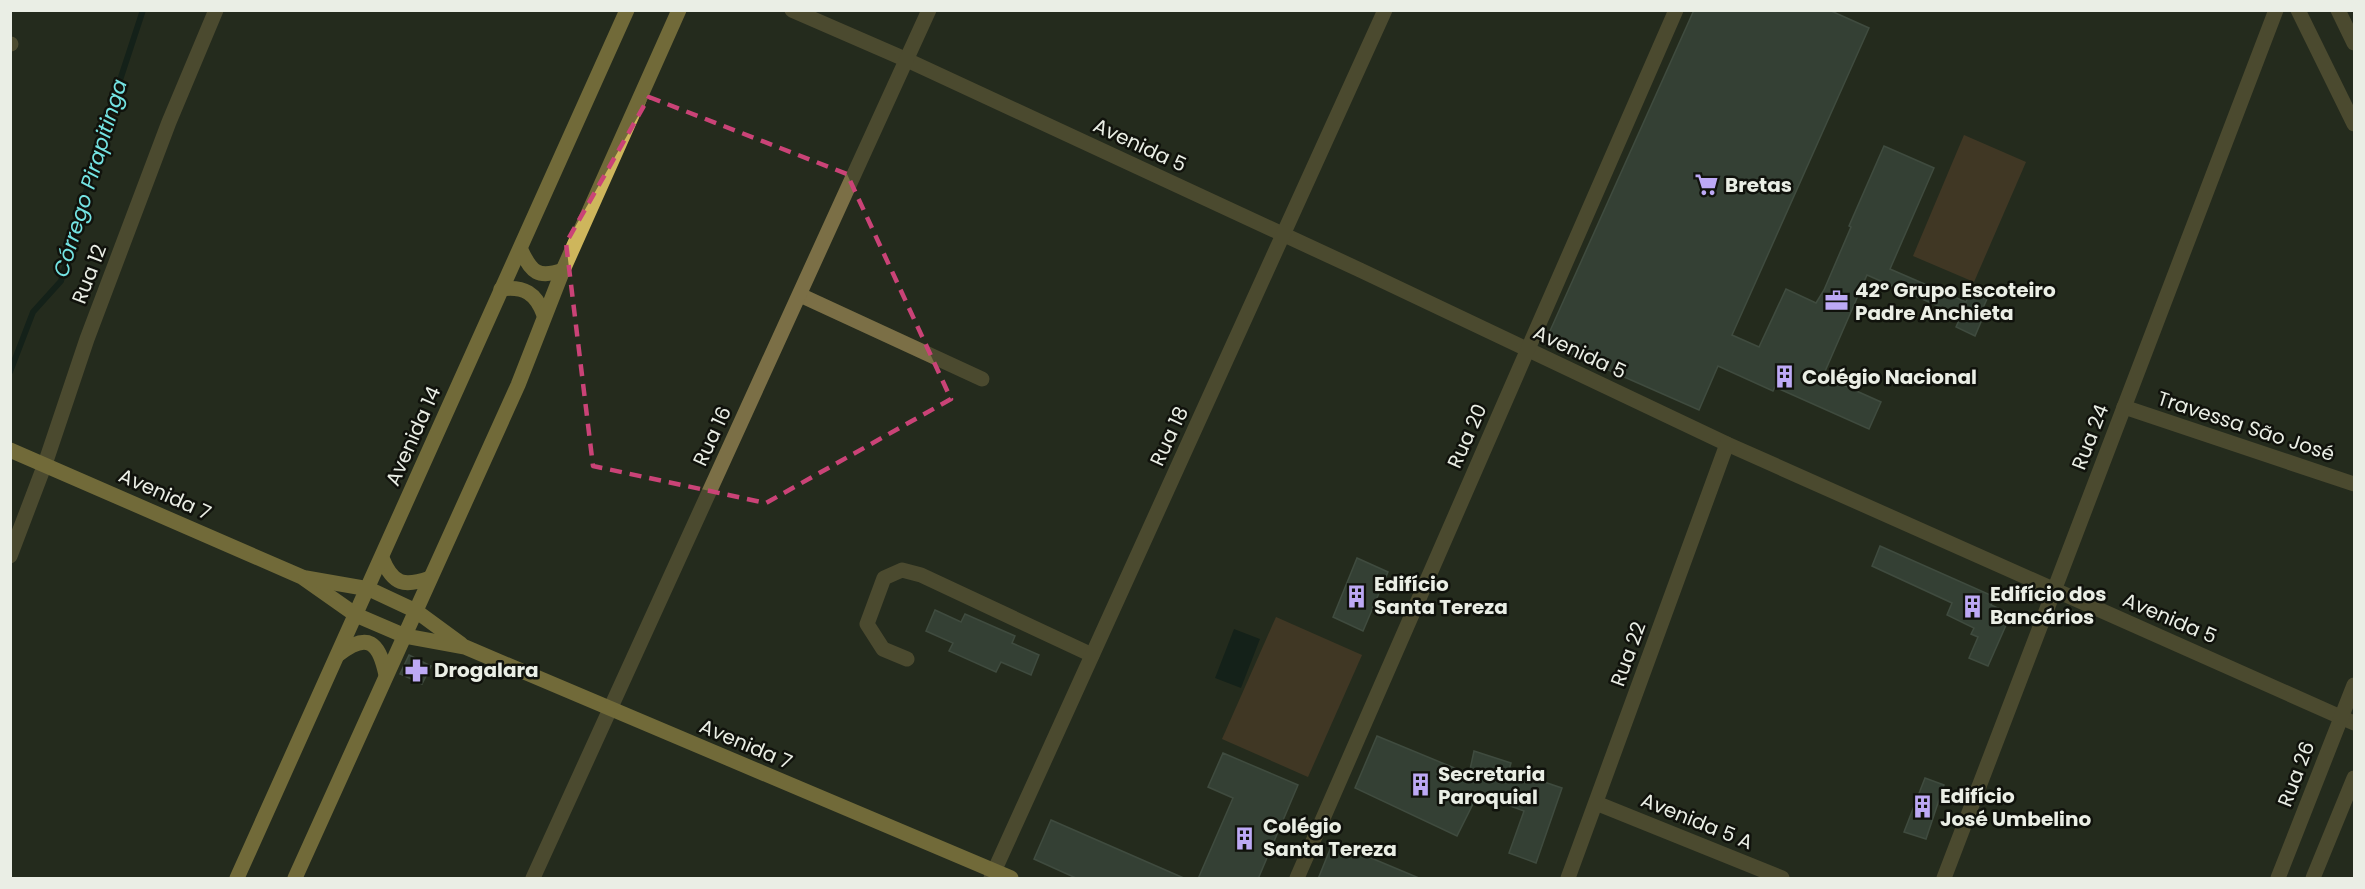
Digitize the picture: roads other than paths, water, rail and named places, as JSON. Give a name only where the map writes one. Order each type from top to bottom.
[{"type":"main road","name":"Avenida 14","points":[[237,879],[627,10]]},
{"type":"main road","points":[[295,879],[518,385],[543,315],[679,10]]},
{"type":"main road","points":[[521,250],[528,264],[537,273],[550,275],[563,270]]},
{"type":"main road","points":[[501,289],[512,288],[527,291],[539,301],[543,315]]},
{"type":"main road","name":"Avenida 7","points":[[10,450],[302,577],[356,615],[405,636],[465,647],[993,875],[1011,879]]},
{"type":"main road","points":[[382,558],[387,571],[400,582],[416,583],[430,578]]},
{"type":"main road","name":"Avenida 7","points":[[302,577],[369,589],[416,611],[465,647]]},
{"type":"main road","points":[[339,654],[352,644],[367,642],[376,647],[382,656],[386,675]]},
{"type":"street","name":"Rua 12","points":[[10,556],[45,464],[87,339],[169,122],[216,10]]},
{"type":"street","name":"Avenida 5","points":[[792,10],[907,60],[1727,444],[2054,591],[2348,719]]},
{"type":"street","name":"Rua 16","points":[[532,879],[929,10]]},
{"type":"street","name":"Rua 18","points":[[993,875],[1385,10]]},
{"type":"street","name":"Rua 20","points":[[1297,879],[1676,10]]},
{"type":"street","name":"Rua 24","points":[[1944,879],[2276,10]]},
{"type":"street","points":[[2298,10],[2355,124]]},
{"type":"street","points":[[2338,10],[2355,43]]},
{"type":"street","points":[[800,295],[982,379]]},
{"type":"street","name":"Travessa São José","points":[[2124,407],[2355,484]]},
{"type":"street","name":"Rua 22","points":[[1568,879],[1727,444]]},
{"type":"street","points":[[907,659],[883,649],[867,624],[885,578],[902,570],[921,575],[1092,655]]},
{"type":"street","name":"Rua 26","points":[[2278,879],[2348,719],[2355,685]]},
{"type":"street","points":[[2313,879],[2355,778]]},
{"type":"street","name":"Avenida 5 A","points":[[1596,803],[1782,879]]},
{"type":"waterway","name":"Córrego Pirapitinga","points":[[10,372],[33,312],[61,281],[102,135],[143,10]]},
{"type":"place","name":"Bretas","points":[[1707,185]]},
{"type":"place","name":"42º Grupo Escoteiro Padre Anchieta","points":[[1837,301]]},
{"type":"place","name":"Colégio Nacional","points":[[1784,377]]},
{"type":"place","name":"Edifício Santa Tereza","points":[[1356,596]]},
{"type":"place","name":"Edifício dos Bancários","points":[[1972,606]]},
{"type":"place","name":"Drogalara","points":[[416,670]]},
{"type":"place","name":"Secretaria Paroquial","points":[[1420,785]]},
{"type":"place","name":"Edifício José Umbelino","points":[[1922,807]]},
{"type":"place","name":"Colégio Santa Tereza","points":[[1245,838]]}]
